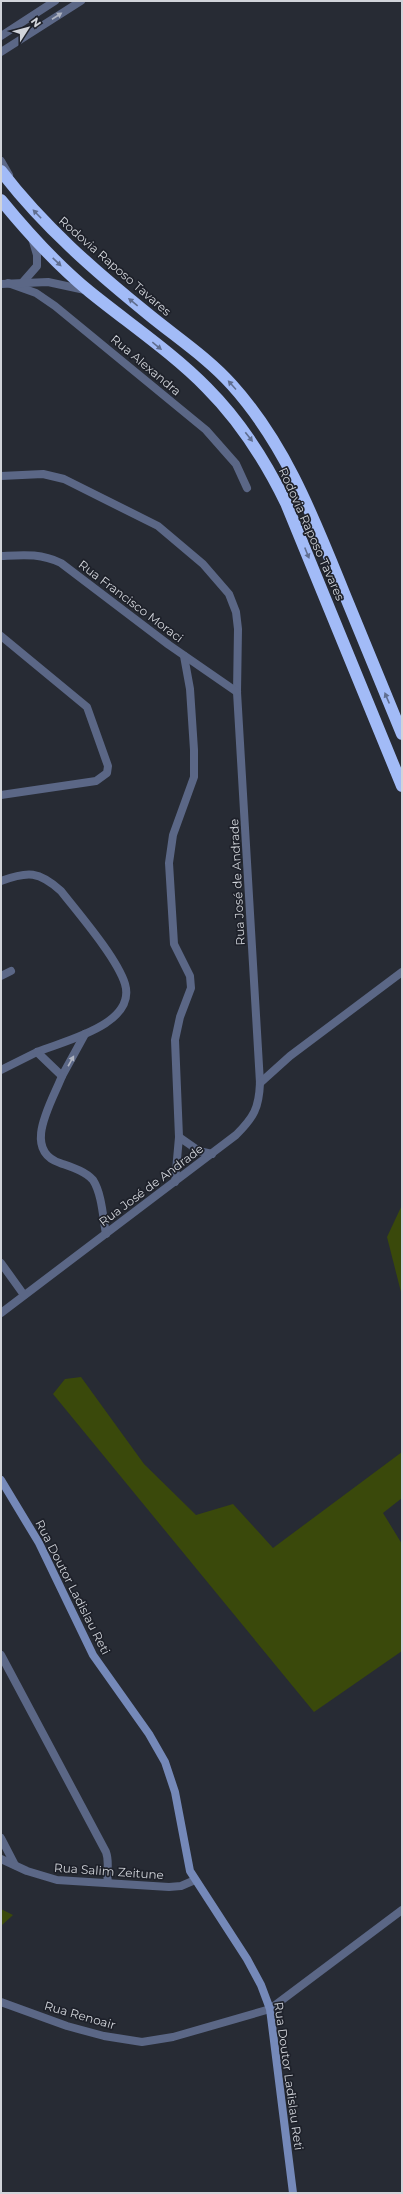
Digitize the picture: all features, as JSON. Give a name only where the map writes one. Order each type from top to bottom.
[{"type":"highway","name":"Rodovia Raposo Tavares","points":[[1,171],[22,198],[84,260],[216,369],[250,406],[273,439],[307,503],[401,732]]},
{"type":"highway","name":"Rodovia Raposo Tavares","points":[[1,200],[56,262],[207,387],[253,442],[272,473],[286,503],[401,786]]},
{"type":"street","points":[[1,36],[55,1]]},
{"type":"street","points":[[1,52],[81,1]]},
{"type":"street","points":[[1,161],[22,198]]},
{"type":"street","points":[[23,282],[37,266],[37,255],[31,234]]},
{"type":"street","points":[[5,283],[48,282],[88,290]]},
{"type":"street","name":"Rua Alexandra","points":[[5,283],[36,293],[55,306],[200,425],[236,464],[247,488]]},
{"type":"street","name":"Rua José de Andrade","points":[[1,476],[43,474],[64,479],[158,526],[203,564],[229,594],[236,612],[238,629],[238,692],[260,1083],[260,1101],[255,1114],[236,1135],[1,1313]]},
{"type":"street","name":"Rua Francisco Moraci","points":[[1,556],[33,554],[48,557],[60,563],[184,656],[238,692]]},
{"type":"street","points":[[1,636],[87,707],[88,714],[105,754],[108,766],[107,773],[96,780],[1,795]]},
{"type":"street","points":[[175,1182],[179,1137],[175,1040],[180,1017],[191,988],[190,976],[174,944],[169,863],[173,834],[194,777],[194,750],[190,689],[184,656]]},
{"type":"street","points":[[1,881],[26,873],[38,875],[50,881],[61,891],[116,964],[125,985],[125,1003],[114,1016],[85,1034],[37,1052],[1,1070]]},
{"type":"street","points":[[1,976],[11,971]]},
{"type":"street","points":[[260,1083],[290,1056],[402,972]]},
{"type":"street","points":[[85,1034],[62,1076],[41,1131],[40,1141],[42,1151],[49,1158],[79,1170],[92,1180],[98,1192],[106,1234]]},
{"type":"street","points":[[37,1052],[62,1076]]},
{"type":"street","points":[[179,1137],[199,1151],[212,1154]]},
{"type":"street","points":[[1,1264],[24,1295]]},
{"type":"street","name":"Rua Doutor Ladislau Reti","points":[[1,1480],[39,1543],[93,1655],[149,1734],[165,1762],[175,1792],[188,1862],[194,1880],[250,1965],[270,2009],[292,2193]]},
{"type":"street","points":[[1,1655],[106,1852],[109,1860],[106,1874],[108,1883]]},
{"type":"street","points":[[1,1838],[15,1865]]},
{"type":"street","name":"Rua Salim Zeitune","points":[[1,1859],[27,1872],[48,1878],[169,1888],[181,1886],[194,1880]]},
{"type":"street","points":[[270,2009],[402,1910]]},
{"type":"street","name":"Rua Renoair","points":[[1,2002],[67,2026],[104,2036],[142,2042],[173,2037],[270,2009]]},
{"type":"green space","points":[[402,1205],[402,1296],[387,1237]]},
{"type":"green space","points":[[81,1377],[144,1464],[196,1515],[233,1504],[273,1548],[402,1452],[402,1498],[383,1513],[402,1544],[402,1651],[314,1712],[53,1394],[65,1379]]},
{"type":"green space","points":[[1,1909],[13,1915],[1,1926]]}]
